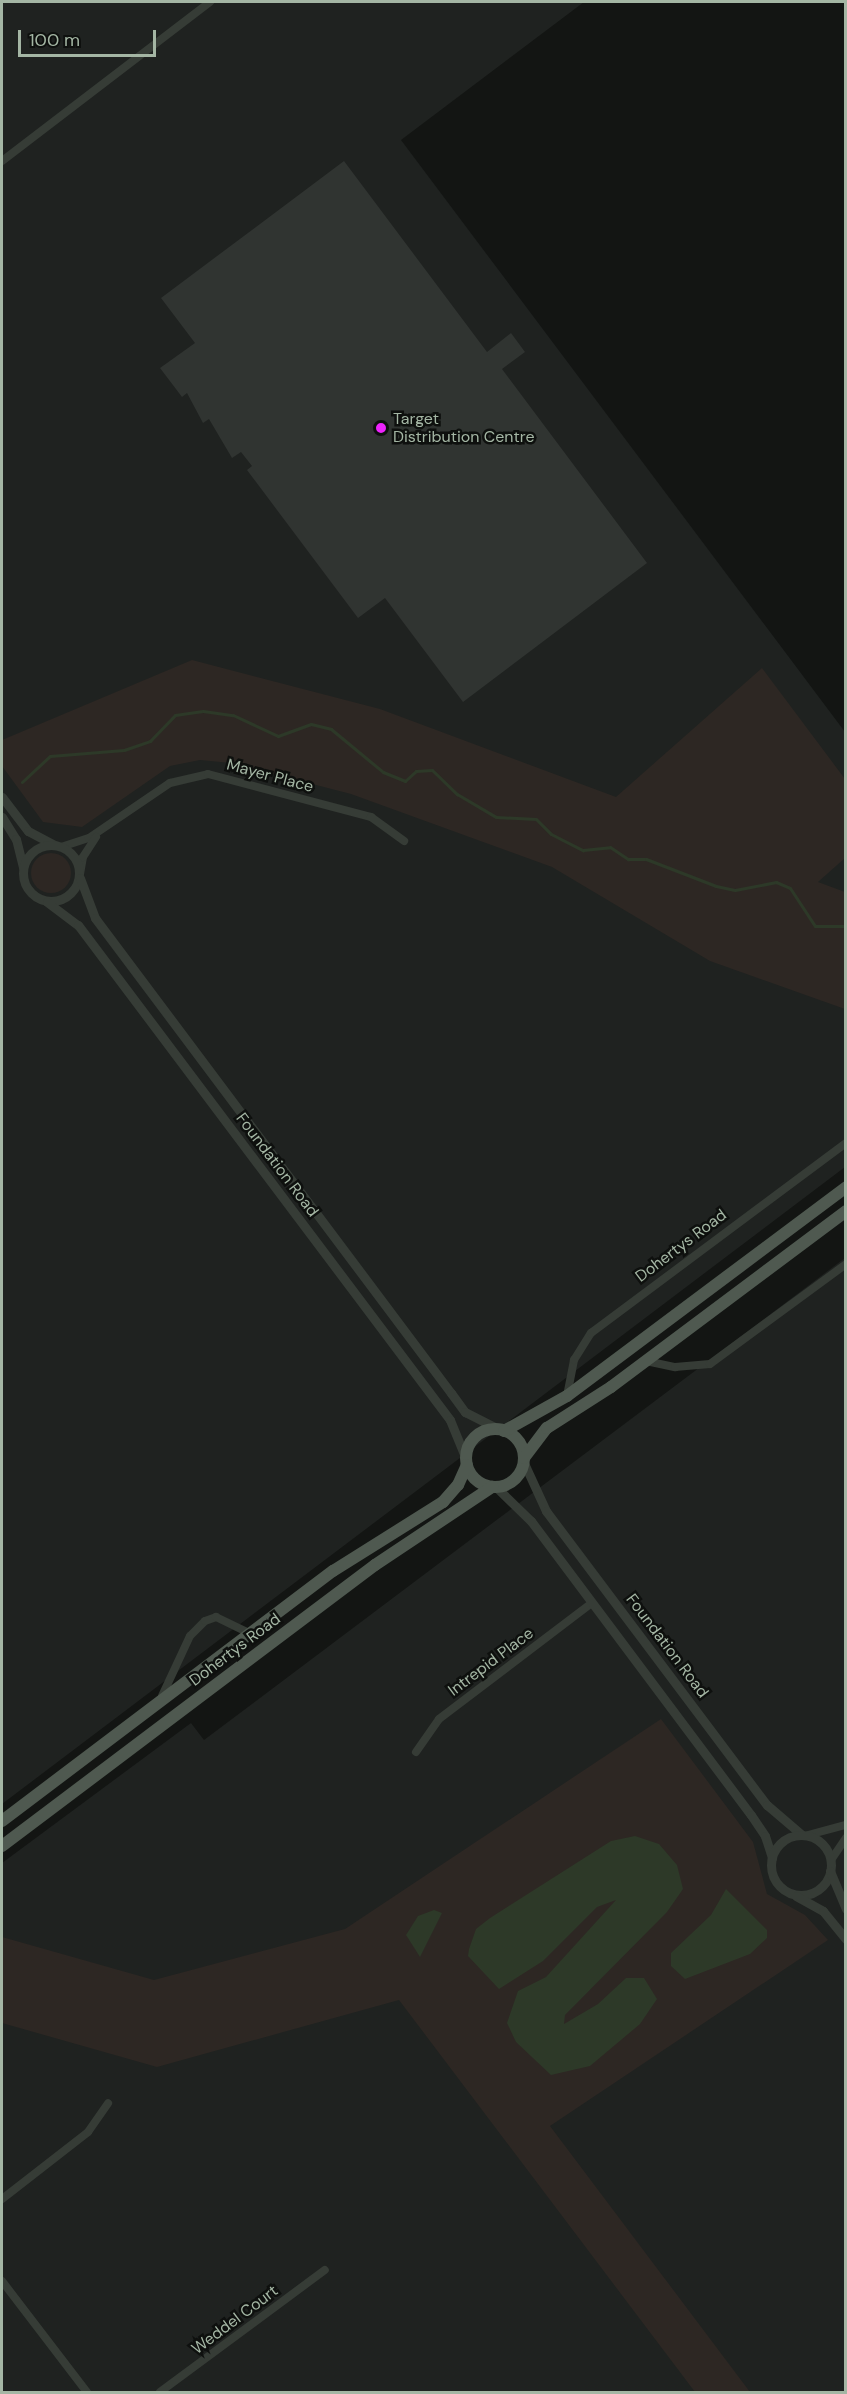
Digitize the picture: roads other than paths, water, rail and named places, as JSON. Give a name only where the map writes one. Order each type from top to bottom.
[{"type":"main road","points":[[846,1187],[567,1396],[501,1430],[475,1437],[466,1462],[476,1480],[494,1487],[512,1482],[546,1428],[646,1361],[846,1211]]},
{"type":"main road","points":[[501,1430],[518,1441],[524,1461]]},
{"type":"main road","name":"Dohertys Road","points":[[2,1821],[380,1538],[443,1502],[458,1485],[466,1462]]},
{"type":"main road","name":"Dohertys Road","points":[[2,1846],[375,1564],[494,1487]]},
{"type":"main road","points":[[76,1767],[87,1781]]},
{"type":"street","points":[[2,161],[210,2]]},
{"type":"street","name":"Mayer Place","points":[[58,846],[100,831],[158,789],[189,776],[208,774],[371,817],[404,841]]},
{"type":"street","points":[[2,797],[28,831],[75,857],[80,876],[72,893],[47,902],[31,894],[16,839],[2,817]]},
{"type":"street","name":"Mayer Place","points":[[80,876],[83,857],[100,831]]},
{"type":"street","points":[[23,869],[31,853],[58,846]]},
{"type":"street","name":"Foundation Road","points":[[80,876],[95,918],[465,1412],[501,1430]]},
{"type":"street","name":"Foundation Road","points":[[47,902],[78,925],[450,1420],[466,1462]]},
{"type":"street","name":"Dohertys Road","points":[[567,1396],[574,1360],[591,1333],[846,1143]]},
{"type":"street","points":[[646,1361],[675,1367],[710,1364],[846,1264]]},
{"type":"street","name":"Foundation Road","points":[[524,1461],[546,1511],[767,1805],[805,1835]]},
{"type":"street","name":"Foundation Road","points":[[494,1487],[531,1521],[592,1602],[765,1836],[772,1858]]},
{"type":"street","name":"Intrepid Place","points":[[416,1752],[439,1719],[592,1602]]},
{"type":"street","name":"Dohertys Road","points":[[154,1707],[190,1636],[205,1621],[216,1617],[241,1633],[252,1634]]},
{"type":"street","points":[[705,1753],[721,1741]]},
{"type":"street","points":[[846,1825],[782,1841],[772,1858],[773,1877],[794,1894],[823,1911],[846,1939]]},
{"type":"street","points":[[805,1835],[823,1844],[831,1860]]},
{"type":"street","points":[[846,1838],[831,1860],[830,1871],[846,1909]]},
{"type":"street","points":[[794,1894],[813,1893],[830,1871]]},
{"type":"street","points":[[2,2199],[88,2132],[108,2103]]},
{"type":"street","name":"Weddel Court","points":[[160,2392],[325,2270]]},
{"type":"street","points":[[2,2281],[87,2392]]},
{"type":"waterway","points":[[22,782],[50,756],[124,750],[150,741],[175,715],[203,711],[233,715],[278,736],[311,724],[331,729],[383,772],[405,781],[416,771],[432,770],[457,794],[496,817],[536,819],[551,834],[583,850],[610,847],[628,859],[646,859],[716,886],[735,890],[776,882],[790,888],[815,926],[846,926]]},
{"type":"place","name":"Target Distribution Centre","points":[[381,428]]}]
